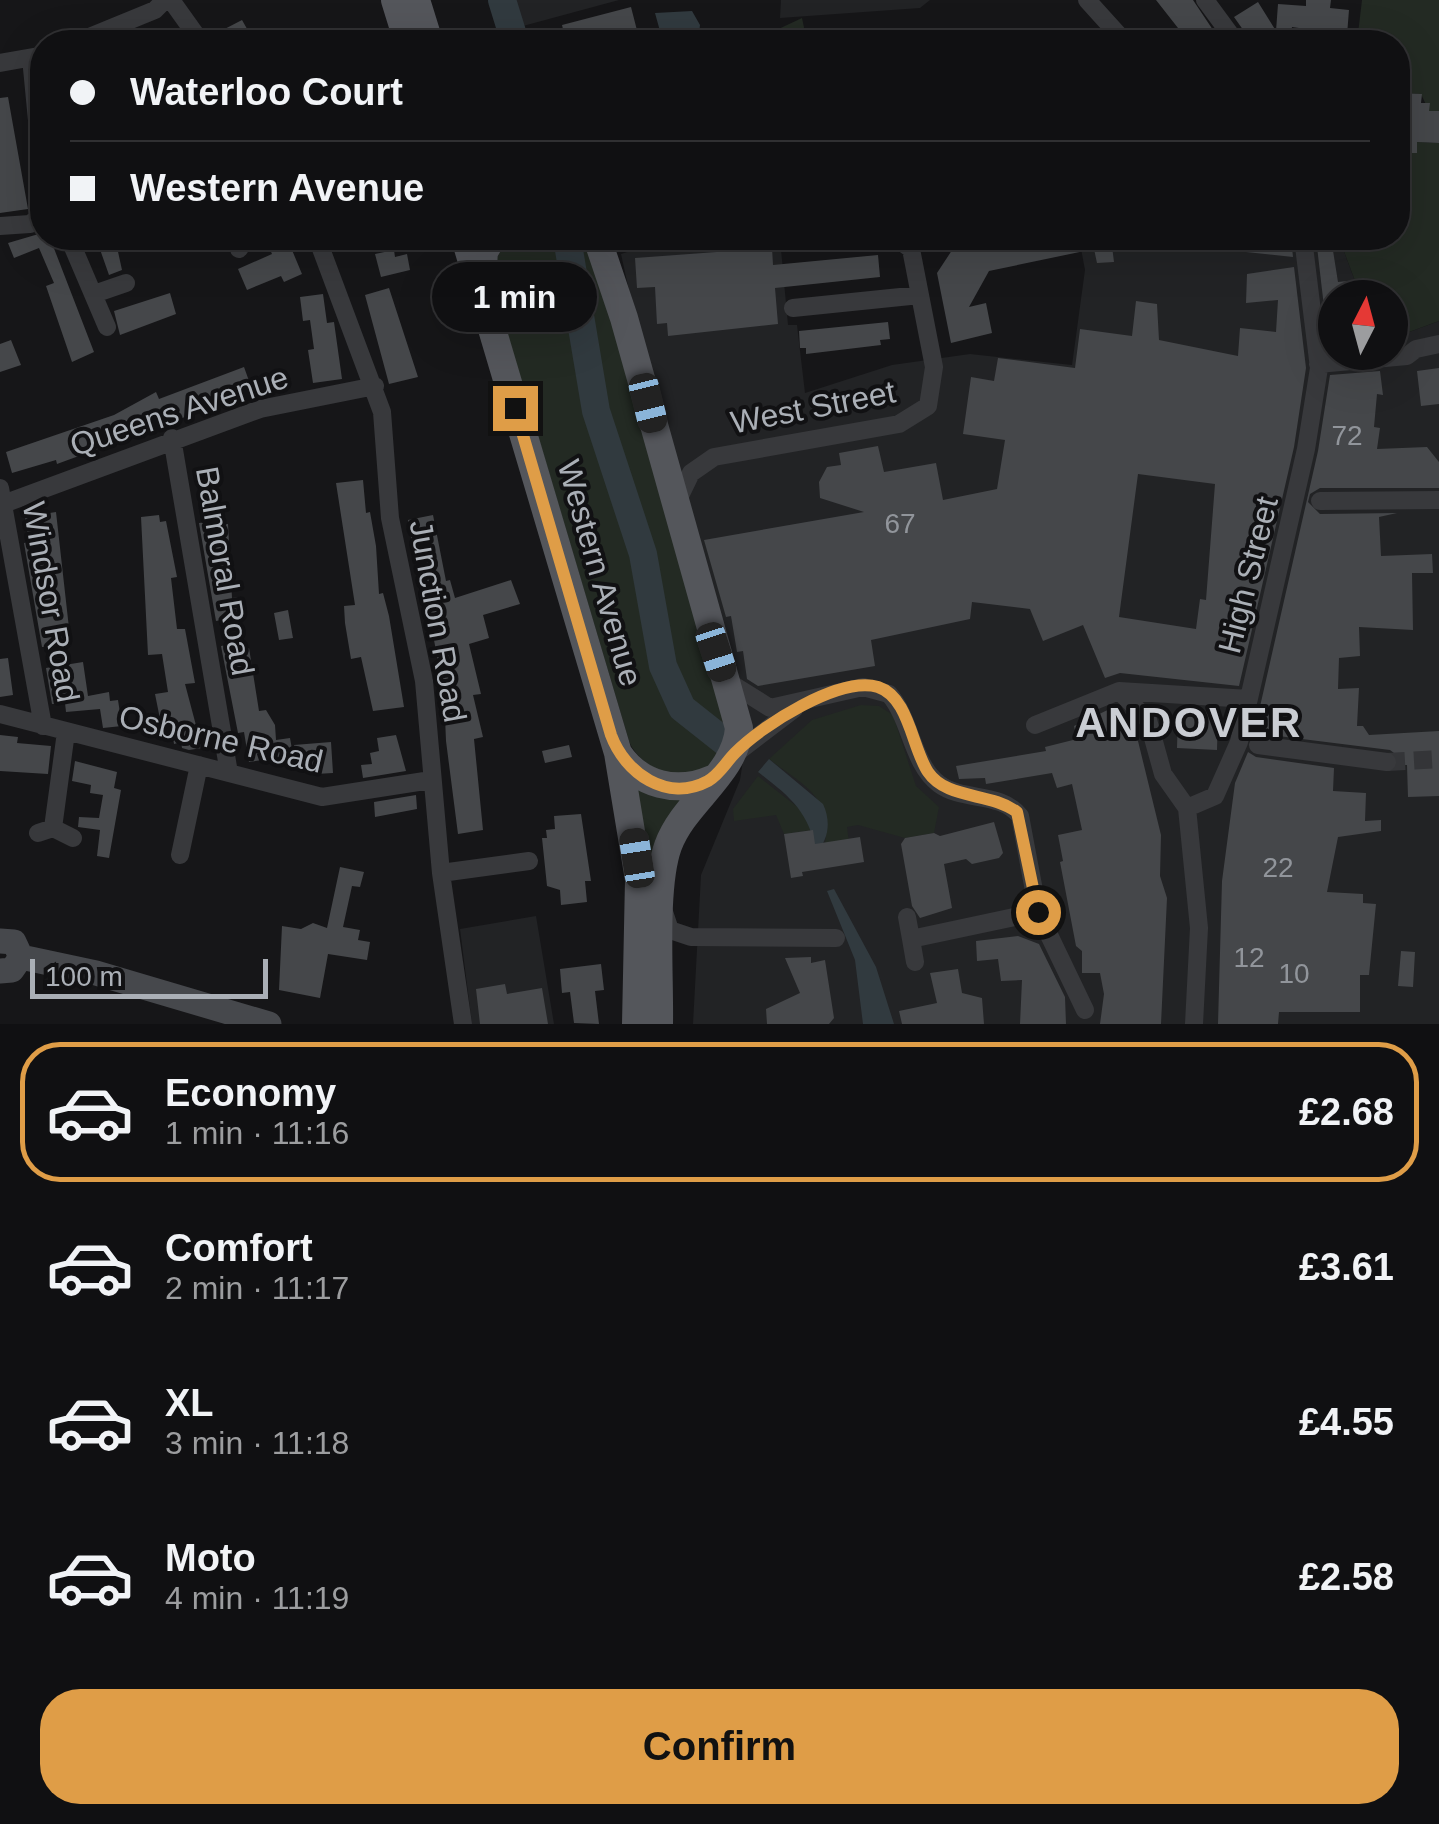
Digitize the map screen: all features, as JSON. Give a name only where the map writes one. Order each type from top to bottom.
[{"type":"main road","points":[[396,0],[405,30]]},
{"type":"main road","points":[[416,0],[425,30]]},
{"type":"main road","name":"Western Avenue","points":[[468,250],[618,754],[639,880],[636,1024]]},
{"type":"main road","name":"Western Avenue","points":[[482,296],[482,262],[487,250]]},
{"type":"main road","points":[[601,250],[738,719],[733,755],[670,842],[662,902],[659,1024]]},
{"type":"main road","points":[[618,754],[632,770],[657,784],[691,786],[712,779]]},
{"type":"main road","points":[[0,941],[14,942],[11,964],[80,968],[227,1018],[269,1024]]},
{"type":"street","points":[[106,30],[155,10],[168,0],[192,30]]},
{"type":"street","points":[[1087,0],[1114,30]]},
{"type":"street","points":[[1205,0],[1227,30]]},
{"type":"street","points":[[0,63],[30,57]]},
{"type":"street","points":[[0,226],[30,224]]},
{"type":"street","points":[[74,250],[108,326]]},
{"type":"street","name":"Junction Road","points":[[322,250],[382,412],[390,518],[424,681],[441,873],[463,1024]]},
{"type":"street","name":"West Street","points":[[674,507],[691,473],[714,457],[866,431],[917,417],[928,406],[934,373],[920,294],[906,250]]},
{"type":"street","name":"High Street","points":[[1187,808],[1215,796],[1247,743],[1249,698],[1298,498],[1318,364],[1304,250]]},
{"type":"street","points":[[94,294],[126,282]]},
{"type":"street","points":[[794,308],[920,294]]},
{"type":"street","points":[[1408,355],[1416,348],[1439,344]]},
{"type":"street","name":"Queens Avenue","points":[[3,495],[260,408],[375,386]]},
{"type":"street","name":"Balmoral Road","points":[[172,438],[229,773]]},
{"type":"street","name":"Windsor Road","points":[[3,495],[43,726]]},
{"type":"street","points":[[1320,501],[1439,500]]},
{"type":"street","points":[[724,679],[759,705],[778,708],[863,686],[888,694],[928,772],[940,786],[1017,812],[1038,912],[1085,1010]]},
{"type":"street","points":[[1035,725],[1119,691],[1249,698]]},
{"type":"street","points":[[1119,691],[1148,720],[1163,774],[1187,808],[1199,928],[1193,1023]]},
{"type":"street","points":[[733,755],[802,704]]},
{"type":"street","name":"Osborne Road","points":[[0,714],[322,797],[431,780]]},
{"type":"street","points":[[66,732],[46,831],[73,838]]},
{"type":"street","points":[[1247,743],[1386,762]]},
{"type":"street","points":[[180,855],[199,765]]},
{"type":"street","points":[[441,873],[529,861]]},
{"type":"street","points":[[662,902],[670,930],[692,937],[836,938]]},
{"type":"street","points":[[911,939],[1038,912]]},
{"type":"street","points":[[907,917],[916,962]]},
{"type":"street","points":[[660,968],[670,944],[692,937]]},
{"type":"shaded area","points":[[515,0],[619,0],[523,26]]},
{"type":"shaded area","points":[[781,0],[930,0],[920,8],[780,18]]},
{"type":"shaded area","points":[[1362,0],[1439,0],[1439,111],[1429,111],[1421,94],[1410,94],[1410,30],[1358,30]]},
{"type":"shaded area","points":[[692,11],[699,30],[660,30],[655,13]]},
{"type":"shaded area","points":[[802,18],[804,30],[776,30]]},
{"type":"shaded area","points":[[1417,142],[1439,143],[1439,321],[1408,332],[1408,280],[1355,280],[1343,250],[1410,250],[1410,153],[1417,153]]},
{"type":"shaded area","points":[[591,250],[731,728],[714,760],[701,772],[677,776],[665,773],[643,760],[629,741],[498,302],[499,253]]},
{"type":"shaded area","points":[[633,250],[781,250],[788,325],[797,325],[805,393],[892,365],[970,354],[1072,365],[1085,270],[1081,250],[1343,250],[1355,280],[1318,280],[1318,370],[1408,370],[1408,332],[1439,321],[1439,1024],[693,1024],[701,875],[740,780],[749,722],[641,345],[621,254]]},
{"type":"shaded area","points":[[861,705],[879,706],[893,715],[916,786],[939,807],[934,833],[905,838],[858,825],[847,827],[849,843],[825,843],[826,827],[819,803],[804,785],[769,759],[812,720]]},
{"type":"shaded area","points":[[769,759],[823,804],[827,830],[816,853],[809,826],[796,806],[758,772]]},
{"type":"shaded area","points":[[758,776],[805,813],[813,830],[784,834],[776,815],[734,821],[733,809]]},
{"type":"shaded area","points":[[635,787],[682,798],[652,1024]]},
{"type":"shaded area","points":[[834,889],[876,967],[894,1024],[863,1024],[855,960],[827,891]]},
{"type":"shaded area","points":[[536,916],[554,1024],[472,1024],[460,929]]},
{"type":"building","points":[[1156,0],[1193,0],[1213,30],[1180,30]]},
{"type":"building","points":[[1306,0],[1331,0],[1330,8],[1349,10],[1347,30],[1276,30],[1278,4],[1306,6]]},
{"type":"building","points":[[1258,2],[1275,30],[1243,30],[1234,17]]},
{"type":"building","points":[[631,7],[637,30],[563,30],[562,25]]},
{"type":"building","points":[[242,20],[248,30],[223,30]]},
{"type":"building","points":[[1410,94],[1422,94],[1421,103],[1430,103],[1429,111],[1439,111],[1439,143],[1417,142],[1417,153],[1410,153]]},
{"type":"building","points":[[8,97],[28,209],[0,213],[0,98]]},
{"type":"building","points":[[30,237],[30,250],[34,250],[14,258],[8,243]]},
{"type":"building","points":[[40,250],[55,250],[94,352],[72,362],[46,286],[54,283]]},
{"type":"building","points":[[100,250],[118,250],[122,270],[109,275]]},
{"type":"building","points":[[270,250],[292,250],[302,274],[284,282],[281,276],[247,290],[238,269],[272,254]]},
{"type":"building","points":[[394,250],[395,257],[407,254],[410,270],[381,277],[375,254]]},
{"type":"building","points":[[772,250],[773,265],[878,255],[880,277],[775,288],[778,324],[668,336],[667,323],[657,324],[655,287],[637,288],[635,258]]},
{"type":"building","points":[[952,250],[1089,250],[989,271],[969,307],[986,303],[992,333],[951,343],[937,273]]},
{"type":"building","points":[[1094,250],[1112,250],[1114,262],[1097,263]]},
{"type":"building","points":[[1227,250],[1292,250],[1293,257]]},
{"type":"building","points":[[1317,250],[1333,250],[1338,280],[1321,280]]},
{"type":"building","points":[[1294,267],[1306,368],[1294,447],[1239,686],[1120,673],[1105,678],[1083,625],[1043,641],[1030,609],[972,602],[970,619],[871,640],[875,666],[758,686],[747,679],[743,651],[737,652],[731,616],[726,617],[704,540],[864,512],[820,498],[819,482],[827,467],[841,465],[839,453],[878,446],[884,472],[936,463],[943,500],[997,489],[1005,440],[963,434],[971,377],[994,381],[998,358],[1075,368],[1080,329],[1132,336],[1136,301],[1157,304],[1159,340],[1238,356],[1240,328],[1276,332],[1278,300],[1246,303],[1247,274]],"holes":[[[1138,474],[1215,484],[1206,600],[1200,599],[1196,629],[1119,617]]]},
{"type":"building","points":[[389,288],[418,377],[389,384],[365,295]]},
{"type":"building","points":[[170,293],[176,314],[120,335],[114,311]]},
{"type":"building","points":[[323,294],[327,323],[334,322],[342,379],[313,383],[308,350],[314,349],[310,320],[303,321],[300,297]]},
{"type":"building","points":[[888,322],[890,339],[880,340],[881,345],[806,354],[806,348],[800,348],[799,331]]},
{"type":"building","points":[[11,340],[21,365],[0,372],[0,344]]},
{"type":"building","points":[[244,367],[253,392],[57,464],[56,460],[12,473],[6,452],[114,415],[156,392],[159,399]]},
{"type":"building","points":[[1439,368],[1439,404],[1421,406],[1417,371]]},
{"type":"building","points":[[1380,371],[1383,395],[1377,394],[1377,449],[1427,447],[1439,462],[1439,488],[1320,488],[1310,494],[1308,502],[1320,514],[1397,513],[1379,517],[1381,556],[1432,554],[1433,573],[1412,573],[1413,630],[1359,627],[1360,656],[1339,658],[1338,689],[1359,688],[1357,726],[1363,726],[1369,735],[1439,731],[1439,796],[1408,797],[1407,765],[1399,765],[1398,756],[1390,750],[1254,733],[1318,451],[1330,375]]},
{"type":"building","points":[[363,480],[366,513],[370,512],[376,546],[379,594],[383,593],[389,616],[404,707],[373,711],[361,657],[351,659],[345,623],[344,606],[355,605],[336,483]]},
{"type":"building","points":[[42,508],[43,514],[56,512],[71,646],[42,647],[24,543],[29,542],[24,511]]},
{"type":"building","points":[[159,515],[160,522],[166,521],[177,577],[171,578],[177,629],[185,629],[195,683],[185,684],[202,748],[189,750],[182,748],[181,742],[174,744],[170,718],[160,719],[155,694],[168,692],[162,654],[148,655],[141,517]]},
{"type":"building","points":[[433,515],[446,581],[450,580],[455,598],[511,580],[520,604],[483,615],[489,638],[469,644],[481,694],[473,695],[483,737],[474,739],[483,830],[458,834],[444,693],[427,603],[433,602],[423,565],[416,566],[408,520]]},
{"type":"building","points":[[217,521],[218,525],[228,524],[232,598],[240,597],[242,611],[237,612],[238,617],[216,621],[199,523]]},
{"type":"building","points":[[288,610],[293,638],[279,640],[274,613]]},
{"type":"building","points":[[239,643],[240,650],[249,648],[259,711],[266,710],[275,725],[276,740],[290,738],[293,755],[249,762],[244,732],[238,733],[221,646]]},
{"type":"building","points":[[8,658],[13,695],[0,697],[0,659]]},
{"type":"building","points":[[83,662],[88,696],[109,692],[110,701],[118,700],[122,726],[103,728],[100,709],[66,712],[65,703],[52,704],[46,668]]},
{"type":"building","points":[[1116,706],[1138,741],[1161,835],[1160,876],[1167,898],[1161,1024],[1100,1024],[1104,994],[1100,973],[1082,973],[1082,951],[1076,946],[1060,862],[1063,861],[1058,835],[1082,830],[1072,784],[1057,788],[1052,773],[986,784],[985,778],[959,779],[956,766],[1046,751],[1045,747],[1077,739],[1074,726]]},
{"type":"building","points":[[1178,712],[1218,713],[1217,750],[1177,748]]},
{"type":"building","points":[[0,735],[18,737],[17,743],[51,746],[48,774],[0,771]]},
{"type":"building","points":[[396,735],[406,771],[363,778],[361,765],[372,764],[370,753],[379,751],[377,738]]},
{"type":"building","points":[[331,742],[333,773],[316,774],[315,765],[298,768],[294,745]]},
{"type":"building","points":[[569,745],[572,757],[545,763],[542,751]]},
{"type":"building","points":[[1248,752],[1256,757],[1334,768],[1333,791],[1366,793],[1365,821],[1381,820],[1381,831],[1338,837],[1327,892],[1363,894],[1363,903],[1376,904],[1369,975],[1360,975],[1360,1012],[1279,1012],[1278,1024],[1218,1024],[1222,881],[1235,783]]},
{"type":"building","points":[[75,761],[117,772],[114,788],[121,790],[109,858],[97,856],[100,830],[78,827],[79,817],[99,818],[103,795],[90,793],[91,785],[72,781]]},
{"type":"building","points":[[416,795],[417,809],[375,817],[374,802]]},
{"type":"building","points":[[581,814],[591,881],[585,881],[587,902],[561,905],[560,890],[547,886],[542,838],[547,838],[546,830],[555,829],[554,816]]},
{"type":"building","points":[[994,822],[1003,853],[999,858],[972,864],[966,859],[944,864],[952,908],[920,918],[912,906],[901,844],[905,838],[934,833],[940,836]]},
{"type":"building","points":[[813,830],[815,844],[860,837],[864,862],[802,872],[803,876],[791,878],[784,834]]},
{"type":"building","points":[[340,867],[364,872],[360,887],[352,886],[343,927],[360,930],[358,940],[370,942],[367,960],[328,954],[320,998],[279,990],[282,926],[301,929],[313,923],[327,928]]},
{"type":"building","points":[[1018,936],[1039,944],[1065,997],[1066,1024],[1020,1024],[1022,980],[1001,981],[998,959],[977,961],[976,941]]},
{"type":"building","points":[[1401,951],[1415,952],[1413,987],[1398,986]]},
{"type":"building","points":[[811,957],[811,963],[825,960],[834,1018],[829,1024],[767,1024],[766,1009],[800,993],[785,958]]},
{"type":"building","points":[[601,964],[604,990],[595,991],[599,1024],[574,1023],[570,992],[562,993],[560,969]]},
{"type":"building","points":[[958,969],[962,993],[982,998],[984,1024],[902,1024],[899,1011],[937,1003],[930,973]]},
{"type":"building","points":[[505,984],[507,994],[542,988],[548,1024],[480,1024],[476,989]]},
{"type":"waterway","points":[[502,0],[511,30]]},
{"type":"waterway","points":[[569,250],[596,411],[643,554],[663,666],[682,708],[725,742]]},
{"type":"tunnel","points":[[1387,762],[1439,759]]},
{"type":"district","name":"ANDOVER","points":[[1189,722]]},
{"type":"route","points":[[515,408],[611,735],[624,763],[657,784],[702,784],[763,730],[802,704],[863,686],[878,688],[894,700],[928,772],[940,786],[997,801],[1017,812],[1022,821],[1038,912]]}]
